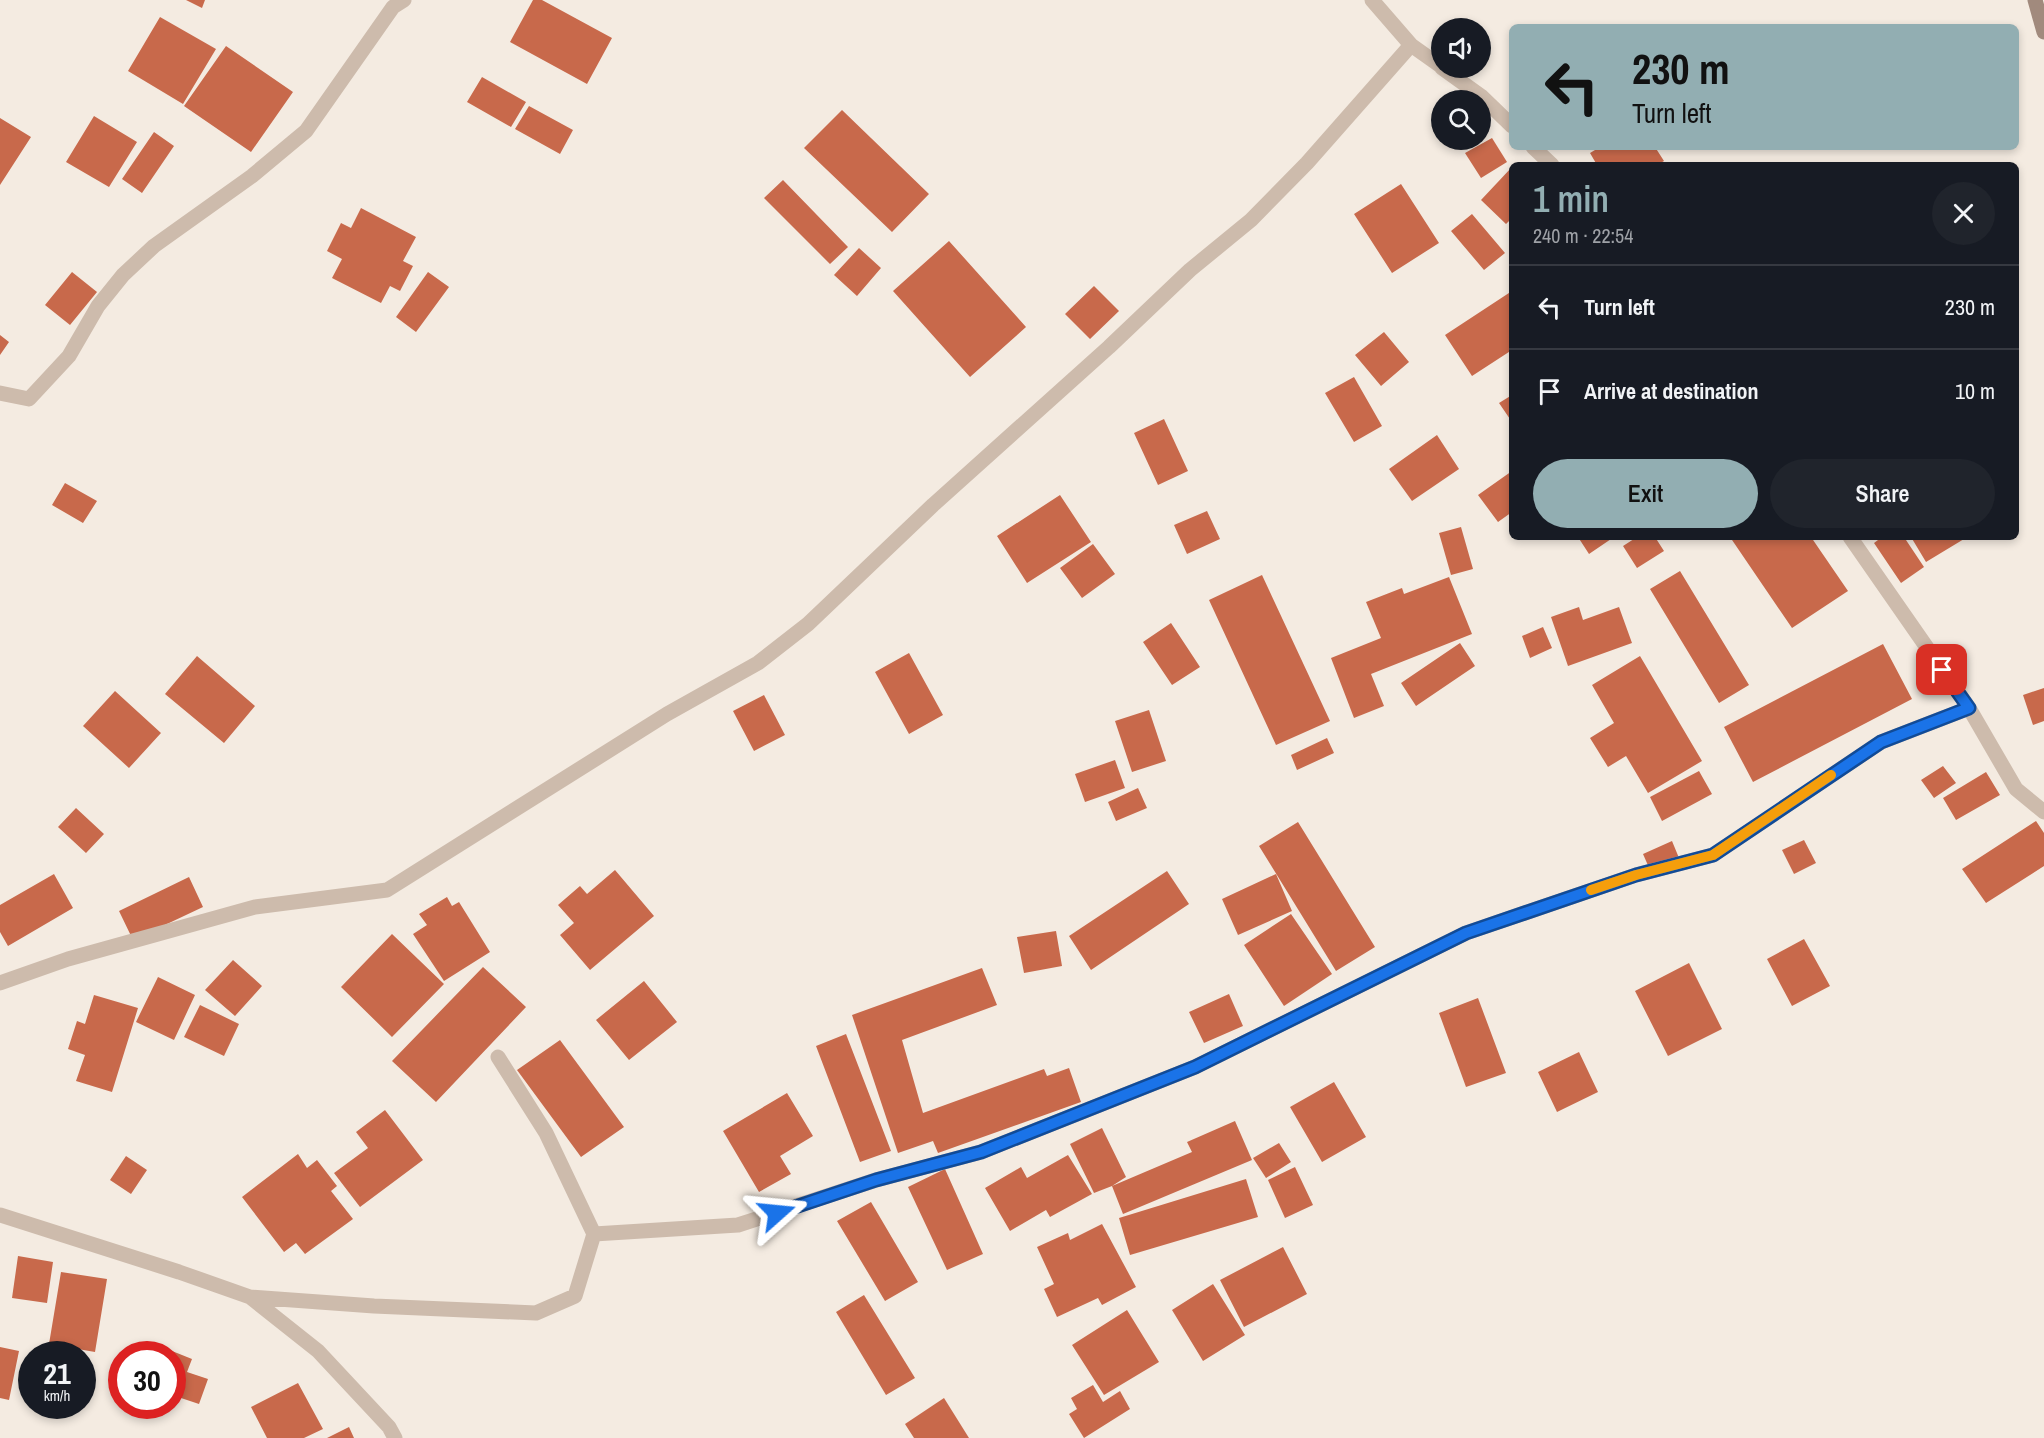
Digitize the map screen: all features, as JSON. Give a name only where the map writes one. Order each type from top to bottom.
[{"type":"street","points":[[0,393],[29,399],[69,356],[98,306],[123,275],[154,246],[252,176],[306,130],[393,7],[404,0]]},
{"type":"street","points":[[1372,0],[1411,45],[1431,59]]},
{"type":"street","points":[[2035,0],[2044,32]]},
{"type":"street","points":[[0,983],[68,959],[255,907],[387,890],[667,714],[758,663],[808,624],[933,505],[1100,355],[1190,270],[1251,220],[1307,163],[1411,45]]},
{"type":"street","points":[[1457,78],[1481,96],[1509,123]]},
{"type":"street","points":[[1536,150],[1549,162]]},
{"type":"street","points":[[1852,540],[1969,708],[2016,789],[2044,812]]},
{"type":"street","points":[[594,1234],[738,1225],[876,1180],[981,1152],[1195,1067],[1466,933],[1636,875],[1713,855],[1881,742],[1969,708]]},
{"type":"street","points":[[0,1215],[250,1297],[374,1306],[536,1312],[576,1296],[594,1234],[546,1133],[498,1057]]},
{"type":"street","points":[[250,1297],[318,1352],[389,1427],[395,1438]]},
{"type":"building","points":[[186,0],[205,0],[202,8]]},
{"type":"building","points":[[533,0],[542,0],[612,38],[587,84],[510,42]]},
{"type":"building","points":[[160,17],[216,49],[183,104],[128,71]]},
{"type":"building","points":[[226,46],[293,92],[251,152],[184,106]]},
{"type":"building","points":[[482,77],[526,102],[511,127],[467,102]]},
{"type":"building","points":[[529,106],[573,130],[560,154],[515,129]]},
{"type":"building","points":[[842,110],[929,194],[892,232],[804,148]]},
{"type":"building","points":[[94,116],[137,142],[109,187],[66,162]]},
{"type":"building","points":[[0,118],[31,137],[0,185]]},
{"type":"building","points":[[154,132],[174,146],[142,193],[122,179]]},
{"type":"building","points":[[1491,139],[1507,162],[1481,178],[1465,153],[1470,150],[1491,150]]},
{"type":"building","points":[[1595,150],[1657,150],[1664,161],[1595,162],[1590,153]]},
{"type":"building","points":[[1509,170],[1509,221],[1506,224],[1481,200]]},
{"type":"building","points":[[783,180],[848,247],[830,264],[764,198]]},
{"type":"building","points":[[1401,184],[1439,243],[1392,273],[1354,214]]},
{"type":"building","points":[[361,208],[416,237],[403,261],[413,266],[400,291],[390,286],[381,303],[332,278],[342,259],[327,251],[341,223],[351,228]]},
{"type":"building","points":[[1472,214],[1505,253],[1484,270],[1451,231]]},
{"type":"building","points":[[949,241],[1026,327],[970,377],[893,291]]},
{"type":"building","points":[[859,248],[881,268],[857,296],[834,275]]},
{"type":"building","points":[[72,272],[97,292],[70,325],[45,305]]},
{"type":"building","points":[[428,272],[449,287],[416,332],[396,317]]},
{"type":"building","points":[[1094,286],[1119,311],[1090,339],[1065,314]]},
{"type":"building","points":[[1509,293],[1509,352],[1472,376],[1445,335]]},
{"type":"building","points":[[1384,332],[1409,362],[1381,386],[1355,355]]},
{"type":"building","points":[[0,335],[9,342],[0,355]]},
{"type":"building","points":[[1354,377],[1382,426],[1354,442],[1325,393]]},
{"type":"building","points":[[1509,397],[1509,418],[1499,403]]},
{"type":"building","points":[[1164,419],[1188,471],[1158,485],[1134,433]]},
{"type":"building","points":[[1437,435],[1459,469],[1412,501],[1389,469]]},
{"type":"building","points":[[1509,473],[1509,514],[1498,522],[1478,495]]},
{"type":"building","points":[[65,483],[97,501],[83,523],[52,505]]},
{"type":"building","points":[[1060,495],[1091,542],[1027,583],[997,536]]},
{"type":"building","points":[[1207,511],[1220,539],[1187,554],[1174,525]]},
{"type":"building","points":[[1461,527],[1473,569],[1451,575],[1439,533]]},
{"type":"building","points":[[1580,540],[1610,540],[1589,554]]},
{"type":"building","points":[[1632,540],[1657,540],[1664,551],[1637,568],[1623,546]]},
{"type":"building","points":[[1732,540],[1813,540],[1848,591],[1792,628]]},
{"type":"building","points":[[1878,540],[1906,540],[1924,567],[1901,583],[1874,543]]},
{"type":"building","points":[[1913,540],[1962,540],[1926,562]]},
{"type":"building","points":[[1093,544],[1115,574],[1082,598],[1060,568]]},
{"type":"building","points":[[1680,571],[1749,685],[1719,703],[1650,589]]},
{"type":"building","points":[[1262,575],[1330,721],[1276,745],[1209,600]]},
{"type":"building","points":[[1449,577],[1472,634],[1371,674],[1384,706],[1354,718],[1331,658],[1381,638],[1366,602],[1402,588],[1404,594]]},
{"type":"building","points":[[1579,607],[1583,620],[1619,607],[1632,643],[1568,666],[1551,617]]},
{"type":"building","points":[[1171,623],[1200,667],[1172,685],[1143,642]]},
{"type":"building","points":[[1543,627],[1552,648],[1530,658],[1522,636]]},
{"type":"building","points":[[1460,643],[1475,666],[1416,706],[1401,683]]},
{"type":"building","points":[[1883,644],[1912,699],[1753,782],[1724,727]]},
{"type":"building","points":[[909,653],[943,715],[909,734],[875,672]]},
{"type":"building","points":[[197,656],[255,706],[224,743],[165,694]]},
{"type":"building","points":[[1640,656],[1702,761],[1648,793],[1626,756],[1608,767],[1590,738],[1614,723],[1592,685]]},
{"type":"building","points":[[2044,688],[2044,721],[2033,725],[2023,695]]},
{"type":"building","points":[[115,691],[161,733],[129,768],[83,726]]},
{"type":"building","points":[[764,695],[785,735],[754,751],[733,711]]},
{"type":"building","points":[[1149,710],[1166,761],[1132,772],[1115,721]]},
{"type":"building","points":[[1327,738],[1334,753],[1297,770],[1291,755]]},
{"type":"building","points":[[1115,760],[1125,788],[1085,802],[1075,774]]},
{"type":"building","points":[[1943,766],[1956,783],[1934,798],[1921,780]]},
{"type":"building","points":[[1699,771],[1712,794],[1662,821],[1650,797]]},
{"type":"building","points":[[1986,772],[2000,795],[1956,820],[1943,798]]},
{"type":"building","points":[[1138,788],[1147,808],[1116,821],[1108,802]]},
{"type":"building","points":[[76,808],[104,834],[86,853],[58,827]]},
{"type":"building","points":[[2036,821],[2044,833],[2044,866],[1986,903],[1962,869]]},
{"type":"building","points":[[1298,822],[1375,947],[1336,971],[1259,846]]},
{"type":"building","points":[[1804,840],[1816,863],[1794,874],[1782,850]]},
{"type":"building","points":[[1672,841],[1679,858],[1650,870],[1643,854]]},
{"type":"building","points":[[615,870],[654,916],[590,970],[560,935],[574,923],[558,905],[580,886],[587,894]]},
{"type":"building","points":[[1167,871],[1189,904],[1091,970],[1069,936]]},
{"type":"building","points":[[54,874],[73,908],[8,946],[0,932],[0,905]]},
{"type":"building","points":[[1276,874],[1292,911],[1238,935],[1222,899]]},
{"type":"building","points":[[189,877],[203,907],[133,940],[119,911]]},
{"type":"building","points":[[447,897],[452,906],[459,902],[490,952],[444,981],[413,934],[427,925],[419,914]]},
{"type":"building","points":[[1291,914],[1332,974],[1284,1006],[1244,945]]},
{"type":"building","points":[[1056,931],[1062,966],[1024,973],[1017,937]]},
{"type":"building","points":[[392,934],[444,984],[392,1037],[341,987]]},
{"type":"building","points":[[1804,939],[1830,986],[1792,1006],[1767,959]]},
{"type":"building","points":[[233,960],[262,986],[235,1016],[205,990]]},
{"type":"building","points":[[1689,963],[1722,1029],[1668,1056],[1635,991]]},
{"type":"building","points":[[483,967],[526,1007],[436,1102],[392,1061]]},
{"type":"building","points":[[982,968],[997,1005],[902,1040],[923,1113],[1044,1069],[1047,1076],[1069,1068],[1081,1102],[938,1153],[933,1141],[898,1153],[852,1015]]},
{"type":"building","points":[[158,977],[195,995],[174,1040],[136,1022]]},
{"type":"building","points":[[644,981],[677,1022],[629,1060],[596,1020]]},
{"type":"building","points":[[1229,994],[1243,1026],[1204,1043],[1189,1012]]},
{"type":"building","points":[[94,995],[138,1008],[112,1092],[76,1081],[85,1055],[68,1049],[77,1021],[85,1024]]},
{"type":"building","points":[[1478,998],[1506,1073],[1466,1087],[1439,1013]]},
{"type":"building","points":[[200,1005],[239,1024],[224,1056],[184,1037]]},
{"type":"building","points":[[846,1034],[891,1151],[860,1162],[816,1046]]},
{"type":"building","points":[[560,1040],[624,1127],[581,1157],[517,1070]]},
{"type":"building","points":[[1579,1052],[1598,1092],[1557,1112],[1538,1072]]},
{"type":"building","points":[[1334,1082],[1366,1137],[1322,1162],[1290,1107]]},
{"type":"building","points":[[787,1093],[813,1136],[780,1156],[791,1174],[759,1192],[723,1131]]},
{"type":"building","points":[[385,1110],[423,1160],[360,1207],[334,1173],[368,1148],[356,1132]]},
{"type":"building","points":[[1235,1121],[1252,1160],[1123,1214],[1112,1186],[1192,1152],[1187,1142]]},
{"type":"building","points":[[1102,1128],[1126,1177],[1094,1193],[1070,1144]]},
{"type":"building","points":[[1279,1143],[1291,1162],[1266,1178],[1253,1158]]},
{"type":"building","points":[[298,1154],[307,1168],[317,1160],[337,1186],[331,1191],[353,1219],[305,1254],[296,1243],[284,1252],[242,1197]]},
{"type":"building","points":[[1068,1155],[1092,1194],[1050,1217],[1046,1210],[1010,1231],[985,1188],[1021,1167],[1027,1178]]},
{"type":"building","points":[[126,1156],[147,1170],[131,1194],[110,1180]]},
{"type":"building","points":[[1295,1167],[1313,1205],[1285,1218],[1268,1180]]},
{"type":"building","points":[[945,1169],[983,1254],[947,1270],[908,1187]]},
{"type":"building","points":[[1246,1179],[1258,1217],[1130,1255],[1119,1218]]},
{"type":"building","points":[[871,1202],[918,1282],[885,1301],[837,1221]]},
{"type":"building","points":[[1102,1224],[1136,1287],[1102,1305],[1098,1298],[1057,1317],[1044,1289],[1054,1284],[1037,1247],[1068,1233],[1070,1240]]},
{"type":"building","points":[[1283,1247],[1307,1294],[1244,1327],[1220,1280]]},
{"type":"building","points":[[18,1256],[53,1262],[47,1303],[12,1298]]},
{"type":"building","points":[[61,1272],[107,1279],[96,1346],[96,1341],[50,1341]]},
{"type":"building","points":[[1213,1284],[1245,1335],[1203,1361],[1172,1310]]},
{"type":"building","points":[[864,1295],[915,1378],[886,1395],[836,1312]]},
{"type":"building","points":[[1127,1310],[1159,1362],[1104,1395],[1072,1345]]},
{"type":"building","points":[[0,1347],[18,1351],[18,1356],[9,1400],[0,1398]]},
{"type":"building","points":[[186,1357],[192,1359],[187,1372],[208,1379],[199,1404],[186,1400]]},
{"type":"building","points":[[298,1383],[323,1429],[304,1438],[267,1438],[251,1407]]},
{"type":"building","points":[[1093,1385],[1103,1402],[1120,1391],[1130,1409],[1084,1438],[1069,1414],[1077,1409],[1071,1398]]},
{"type":"building","points":[[944,1398],[969,1438],[914,1438],[905,1424]]},
{"type":"building","points":[[349,1427],[354,1438],[327,1438]]},
{"type":"slow traffic","points":[[1591,890],[1636,875],[1713,855],[1831,775]]},
{"type":"route","points":[[777,1213],[876,1180],[981,1152],[1195,1067],[1466,933],[1636,875],[1713,855],[1881,742],[1969,708],[1942,670]]}]
